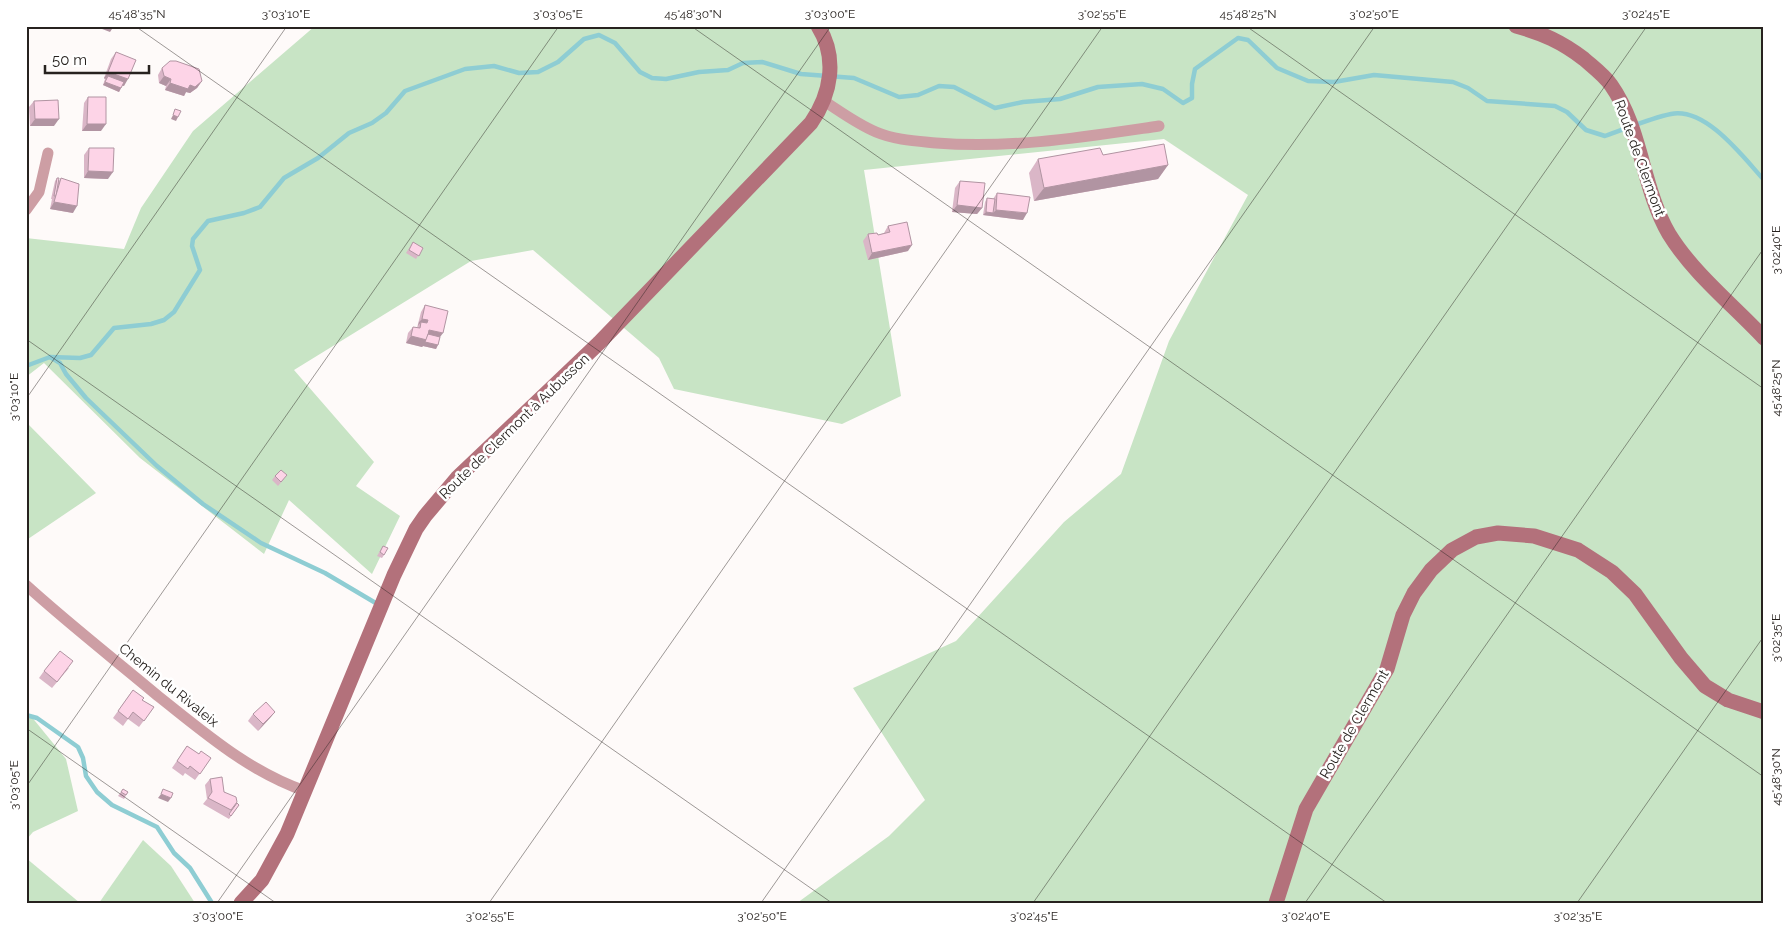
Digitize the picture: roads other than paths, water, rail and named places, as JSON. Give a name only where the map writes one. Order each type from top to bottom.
[{"type":"street","name":"Route de Clermont à Aubusson","points":[[241,903],[262,880],[279,851],[397,567],[416,529],[457,478],[593,349],[792,144],[810,123],[824,101],[829,80],[830,62],[826,43],[818,26]]},
{"type":"street","name":"Route de Clermont","points":[[1516,26],[1552,37],[1590,64],[1610,83],[1620,98],[1652,197],[1670,235],[1701,274],[1764,338]]},
{"type":"street","points":[[824,101],[849,118],[877,133],[907,141],[944,144],[1029,144],[1159,126]]},
{"type":"street","points":[[26,210],[39,192],[48,153]]},
{"type":"street","name":"Route de Clermont","points":[[1276,903],[1306,809],[1386,669],[1403,615],[1414,593],[1431,570],[1452,550],[1476,538],[1498,533],[1534,536],[1578,550],[1612,572],[1635,594],[1681,658],[1705,686],[1728,700],[1764,712]]},
{"type":"street","name":"Chemin du Rivaleix","points":[[26,585],[80,633],[217,743],[265,774],[305,791]]},
{"type":"waterway","points":[[26,366],[50,357],[80,358],[91,355],[114,328],[151,324],[164,320],[174,312],[200,270],[192,246],[193,239],[208,221],[244,213],[260,207],[284,178],[318,158],[349,133],[372,123],[386,113],[405,91],[465,69],[494,66],[519,73],[538,72],[558,62],[584,39],[599,35],[615,43],[640,72],[652,78],[666,79],[699,72],[728,70],[743,63],[762,62],[801,74],[854,78],[899,97],[918,95],[939,86],[954,87],[995,108],[1023,102],[1060,99],[1098,87],[1142,84],[1163,89],[1183,103],[1192,98],[1195,69],[1238,38],[1248,40],[1277,68],[1308,81],[1334,82],[1374,75],[1453,82],[1468,88],[1487,101],[1555,106],[1567,112],[1586,130],[1605,136],[1663,116],[1684,114],[1697,118],[1723,136],[1764,180]]},
{"type":"waterway","points":[[50,357],[60,363],[66,374],[86,398],[157,466],[203,504],[261,543],[325,573],[379,605]]},
{"type":"waterway","points":[[26,715],[37,718],[78,747],[83,758],[86,776],[97,792],[112,805],[157,827],[174,853],[190,868],[212,903]]}]
